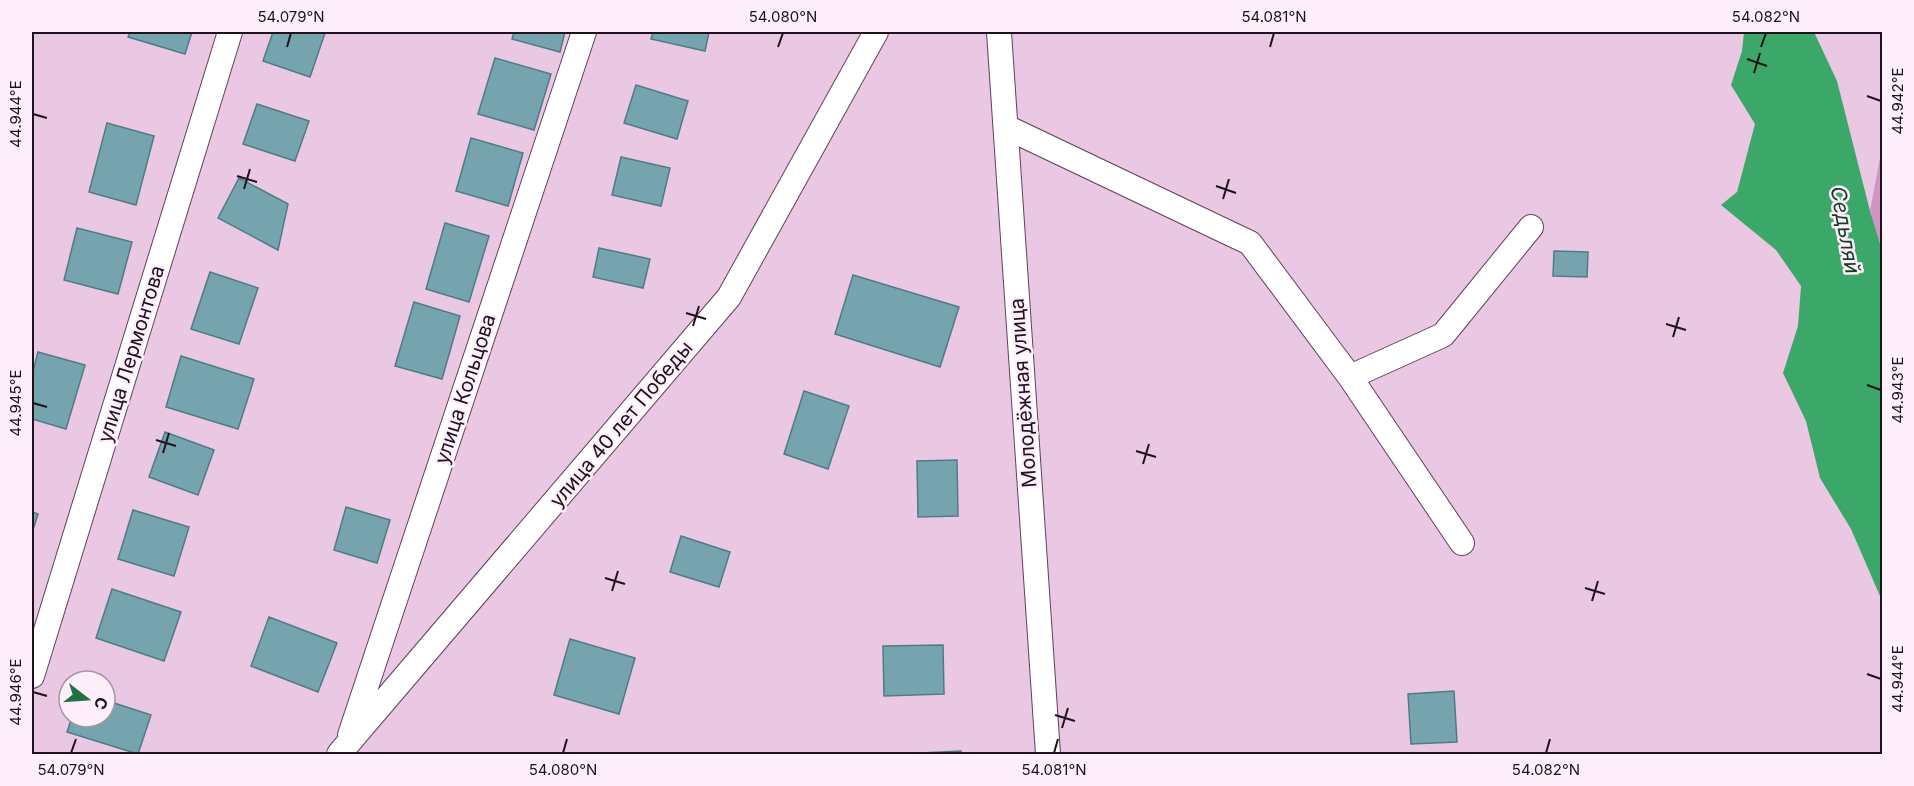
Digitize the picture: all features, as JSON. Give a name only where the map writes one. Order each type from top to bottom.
[{"type":"street","name":"улица Лермонтова","points":[[32,676],[230,32]]},
{"type":"street","name":"улица Кольцова","points":[[343,751],[584,32]]},
{"type":"street","name":"улица 40 лет Победы","points":[[343,751],[729,297],[876,32]]},
{"type":"street","name":"Молодёжная улица","points":[[999,32],[1048,754]]},
{"type":"street","points":[[1006,127],[1250,243],[1350,377],[1462,543]]},
{"type":"street","points":[[1350,377],[1443,335],[1531,227]]},
{"type":"shaded area","points":[[1882,147],[1882,250],[1870,211]]},
{"type":"water","name":"Седьляй","points":[[1744,32],[1814,32],[1837,81],[1882,250],[1882,618],[1880,596],[1851,529],[1820,478],[1806,421],[1783,373],[1798,326],[1801,286],[1776,250],[1721,205],[1737,192],[1755,124],[1731,85],[1742,51]]},
{"type":"building","points":[[130,32],[192,32],[185,54],[128,37]]},
{"type":"building","points":[[273,32],[325,33],[310,77],[263,61]]},
{"type":"building","points":[[514,32],[565,32],[560,52],[512,39]]},
{"type":"building","points":[[653,32],[709,32],[705,51],[651,39]]},
{"type":"building","points":[[495,58],[551,74],[534,130],[478,114]]},
{"type":"building","points":[[636,85],[688,101],[677,139],[624,123]]},
{"type":"building","points":[[257,104],[309,121],[295,161],[243,144]]},
{"type":"building","points":[[107,123],[154,136],[136,205],[89,192]]},
{"type":"building","points":[[471,138],[523,153],[508,206],[456,191]]},
{"type":"building","points":[[621,157],[670,168],[661,206],[612,195]]},
{"type":"building","points":[[239,178],[288,204],[278,250],[218,218]]},
{"type":"building","points":[[445,223],[489,236],[469,302],[426,289]]},
{"type":"building","points":[[77,228],[132,242],[118,294],[64,280]]},
{"type":"building","points":[[599,248],[650,259],[643,288],[593,277]]},
{"type":"building","points":[[1554,251],[1588,252],[1587,277],[1553,276]]},
{"type":"building","points":[[210,272],[258,288],[239,344],[191,329]]},
{"type":"building","points":[[853,275],[959,307],[940,367],[835,334]]},
{"type":"building","points":[[414,302],[460,316],[442,379],[395,366]]},
{"type":"building","points":[[38,352],[85,365],[66,429],[32,419],[32,375]]},
{"type":"building","points":[[181,356],[254,379],[238,429],[166,407]]},
{"type":"building","points":[[804,391],[849,406],[828,469],[784,454]]},
{"type":"building","points":[[165,432],[214,450],[198,495],[149,477]]},
{"type":"building","points":[[957,460],[958,516],[918,517],[917,461]]},
{"type":"building","points":[[346,507],[390,520],[377,563],[334,550]]},
{"type":"building","points":[[133,510],[189,527],[174,576],[118,559]]},
{"type":"building","points":[[32,512],[38,514],[32,533]]},
{"type":"building","points":[[681,536],[730,552],[719,587],[670,572]]},
{"type":"building","points":[[112,589],[181,612],[164,661],[96,638]]},
{"type":"building","points":[[269,617],[337,643],[318,692],[251,666]]},
{"type":"building","points":[[570,639],[635,658],[619,714],[554,695]]},
{"type":"building","points":[[943,645],[944,694],[884,696],[883,646]]},
{"type":"building","points":[[1454,691],[1457,742],[1411,744],[1408,694]]},
{"type":"building","points":[[117,704],[151,715],[138,754],[67,732],[68,729],[117,729]]},
{"type":"building","points":[[961,751],[961,754],[900,754]]}]
